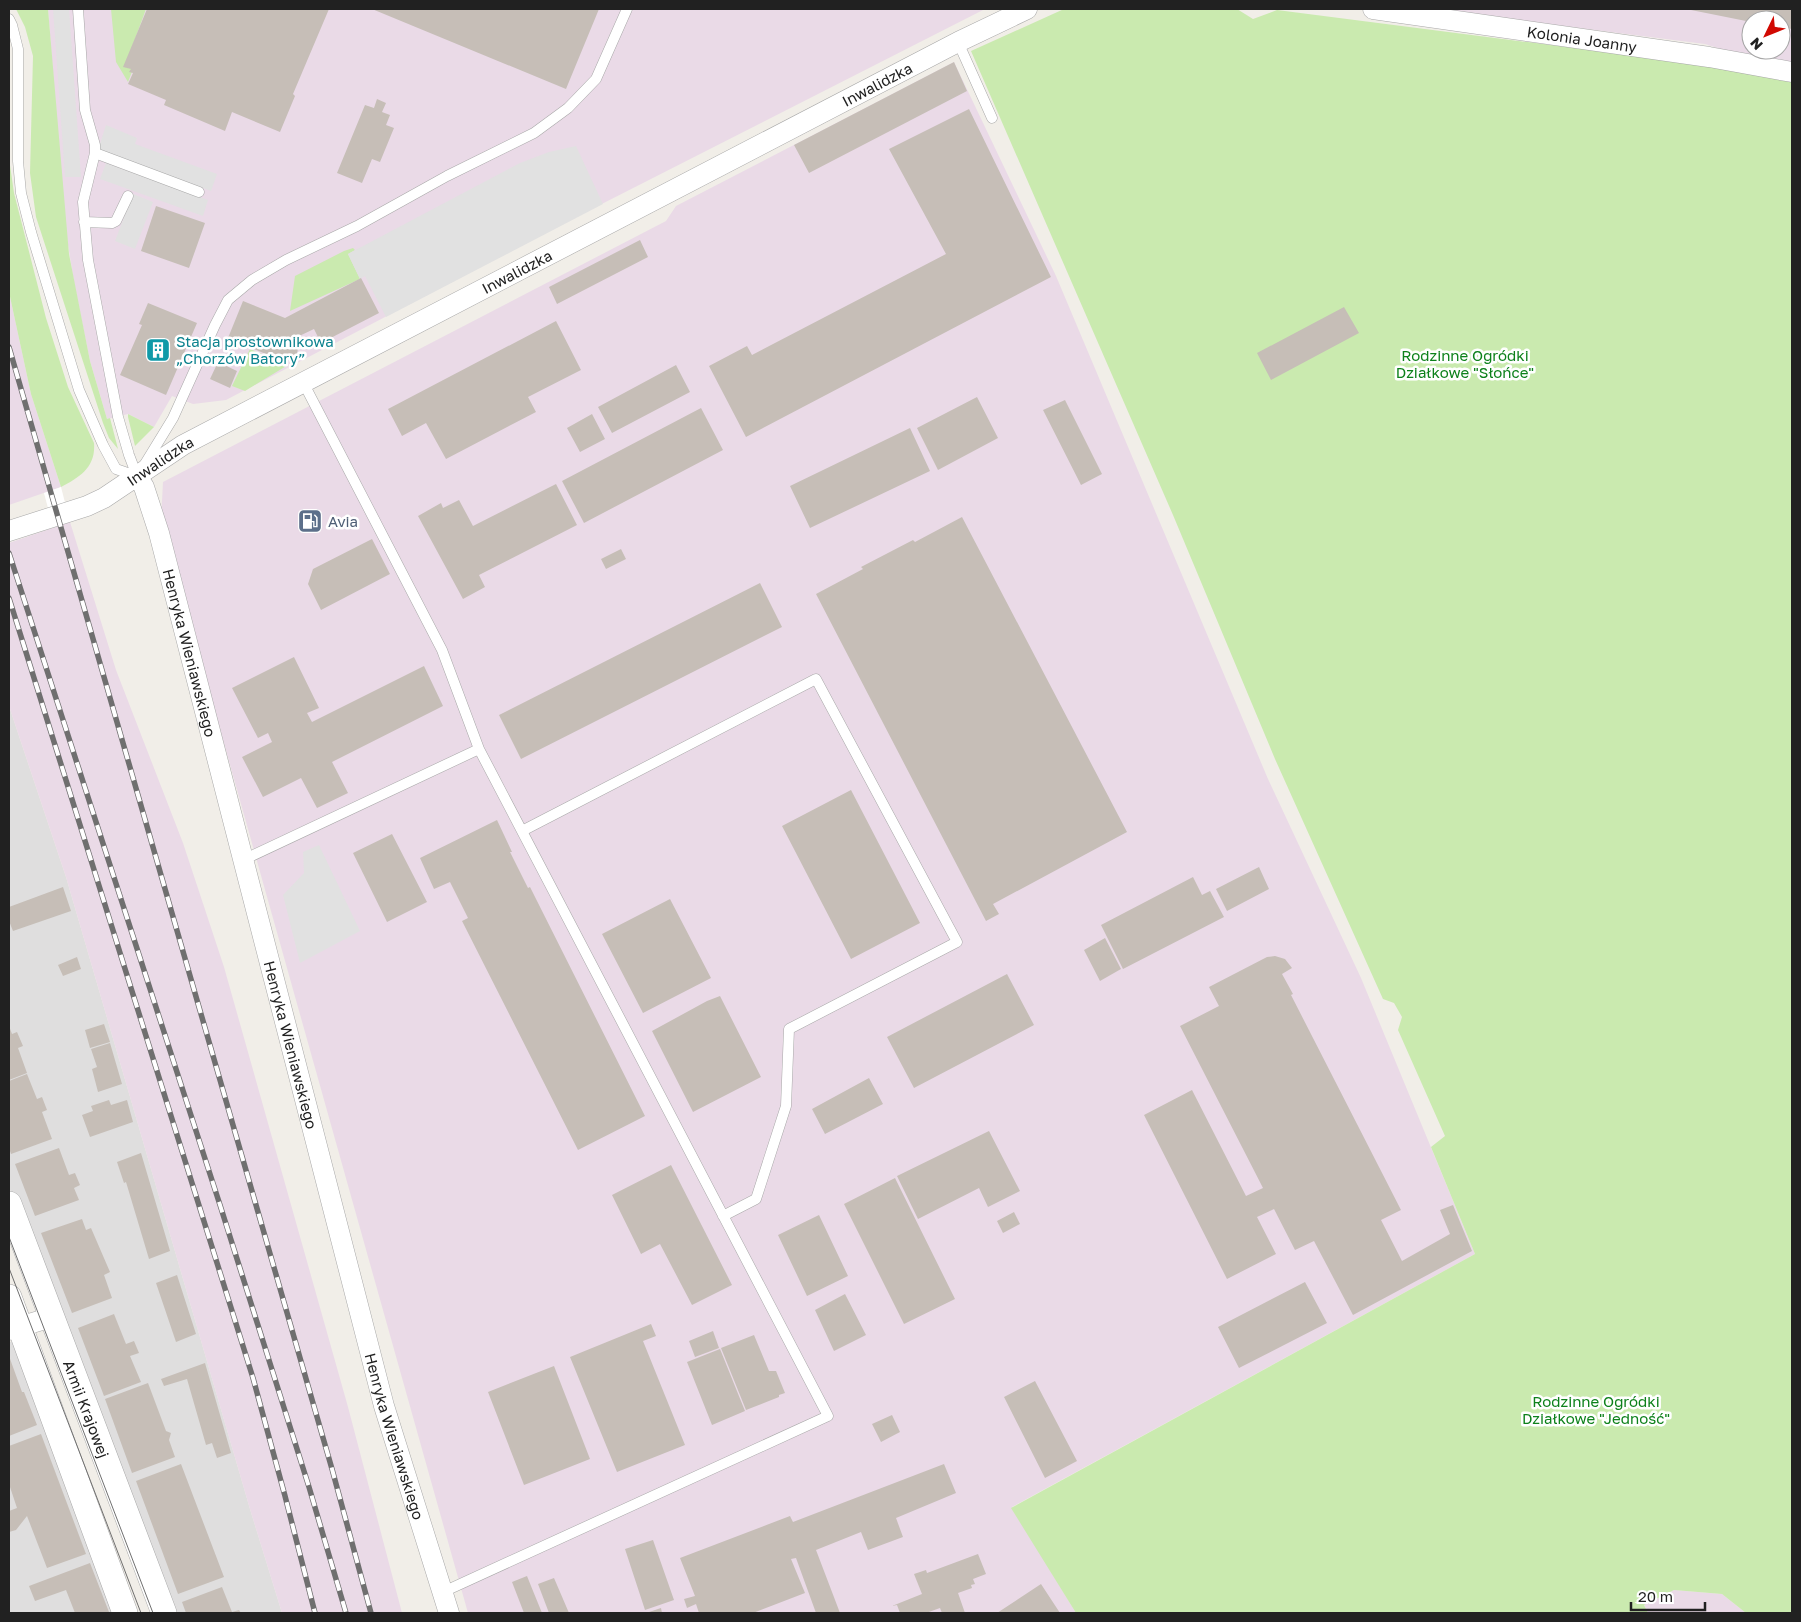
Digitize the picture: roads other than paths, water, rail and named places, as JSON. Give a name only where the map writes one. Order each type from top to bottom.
[{"type":"street","name":"Inwalidzka","points":[[9,532],[87,506],[104,498],[183,445],[304,384],[958,42],[1027,9]]},
{"type":"street","name":"Kolonia Joanny","points":[[1373,9],[1709,56],[1792,72]]},
{"type":"street","name":"Henryka Wieniawskiego","points":[[137,476],[144,487],[159,533],[384,1406],[449,1613]]},
{"type":"street","name":"Armii Krajowej","points":[[9,1204],[164,1613]]},
{"type":"street","points":[[9,1297],[14,1328],[126,1613]]},
{"type":"street","points":[[14,1328],[52,1317]]},
{"type":"lane","points":[[78,9],[85,110],[95,145],[95,153],[83,202],[88,260],[118,417],[137,476]]},
{"type":"lane","points":[[137,476],[173,418],[228,300],[252,280],[286,260],[357,226],[448,176],[534,133],[568,108],[596,79],[627,9]]},
{"type":"lane","points":[[9,19],[18,49],[18,161],[21,193],[31,232],[79,390],[103,445],[116,469],[137,476]]},
{"type":"lane","points":[[958,42],[992,118]]},
{"type":"lane","points":[[95,153],[199,192]]},
{"type":"lane","points":[[84,222],[112,223],[116,221],[128,196]]},
{"type":"lane","points":[[304,384],[442,650],[479,749],[828,1416],[443,1592]]},
{"type":"lane","points":[[522,831],[816,679],[957,942],[789,1029],[786,1106],[756,1199],[724,1216]]},
{"type":"lane","points":[[242,860],[479,749]]},
{"type":"tram line","points":[[9,1237],[153,1613]]},
{"type":"tram line","points":[[9,1268],[141,1613]]},
{"type":"railway","points":[[9,347],[332,1469],[371,1613]]},
{"type":"railway","points":[[9,553],[220,1205],[309,1487],[346,1613]]},
{"type":"railway","points":[[9,598],[253,1378],[315,1613]]},
{"type":"place","name":"Stacja prostownikowa „Chorzów Batory”","points":[[158,350]]},
{"type":"place","name":"Avia","points":[[310,521]]},
{"type":"park label","name":"Rodzinne Ogródki Działkowe \"Słońce\"","points":[[1465,364]]},
{"type":"park label","name":"Rodzinne Ogródki Działkowe \"Jedność\"","points":[[1596,1410]]}]
